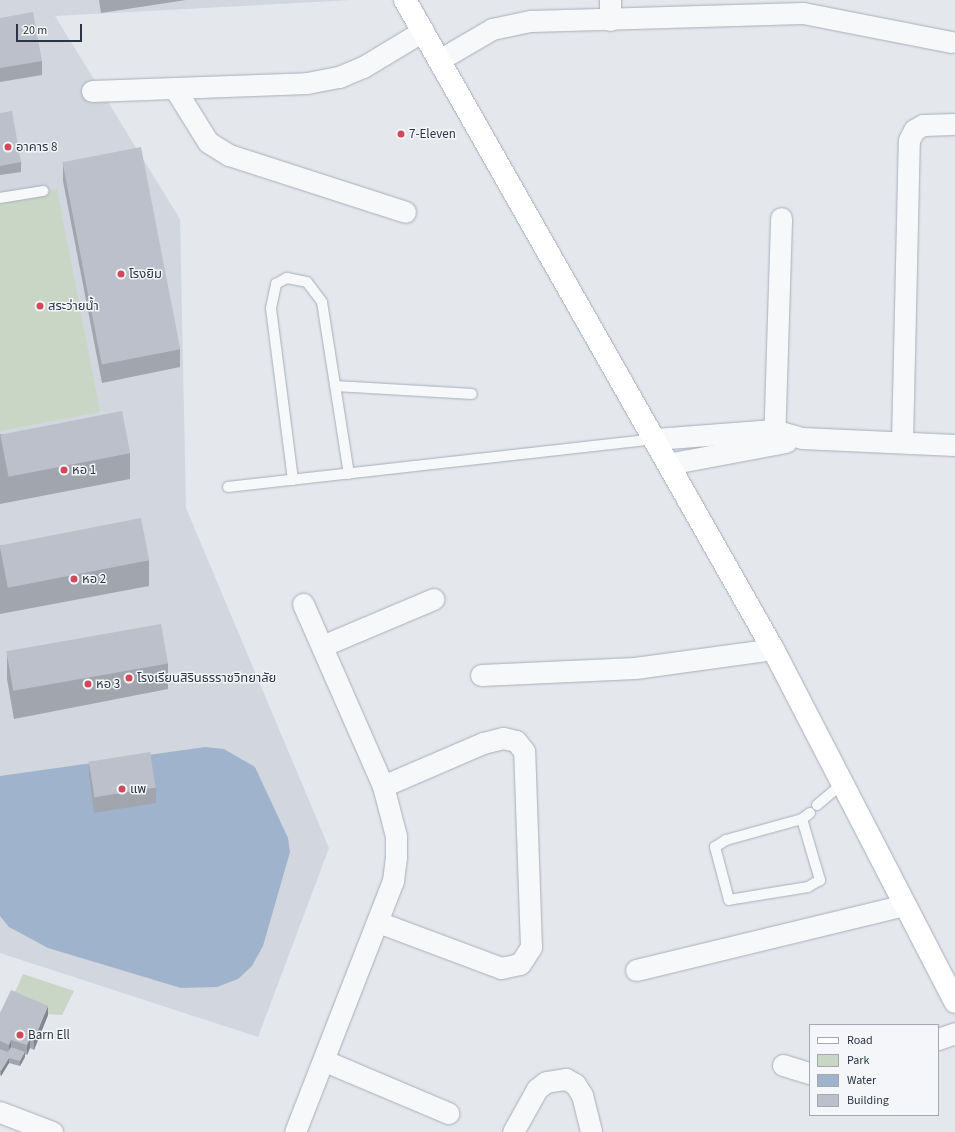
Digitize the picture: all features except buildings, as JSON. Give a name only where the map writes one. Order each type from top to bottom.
[{"type":"main road","points":[[405,0],[773,649],[844,782],[904,905],[955,1002]]},
{"type":"street","points":[[439,60],[492,29],[509,24],[610,10],[802,13],[951,42]]},
{"type":"street","points":[[92,92],[307,83],[339,77],[363,67],[423,31]]},
{"type":"street","points":[[175,89],[208,142],[229,155],[405,212]]},
{"type":"street","points":[[902,442],[909,140],[914,130],[923,125],[955,124]]},
{"type":"street","points":[[774,437],[781,218]]},
{"type":"street","points":[[655,439],[774,437],[955,445]]},
{"type":"street","points":[[668,464],[774,437]]},
{"type":"street","points":[[322,646],[434,599]]},
{"type":"street","points":[[295,1132],[325,1061],[378,922],[393,881],[396,858],[396,836],[384,786],[303,604]]},
{"type":"street","points":[[481,675],[643,668],[773,649]]},
{"type":"street","points":[[378,922],[501,968],[520,964],[531,947],[524,751],[516,741],[503,738],[483,743],[384,786]]},
{"type":"street","points":[[636,970],[904,905]]},
{"type":"street","points":[[939,1039],[955,1033]]},
{"type":"street","points":[[325,1061],[448,1112]]},
{"type":"street","points":[[783,1065],[809,1073]]},
{"type":"street","points":[[513,1132],[537,1089],[546,1082],[566,1079],[575,1084],[582,1095],[591,1132]]},
{"type":"street","points":[[0,1112],[52,1132]]},
{"type":"lane","points":[[0,198],[43,192]]},
{"type":"lane","points":[[293,480],[271,308],[276,284],[297,278],[316,290],[326,319],[349,474]]},
{"type":"lane","points":[[336,386],[472,394]]},
{"type":"lane","points":[[228,487],[655,439]]},
{"type":"lane","points":[[817,805],[844,782]]},
{"type":"lane","points":[[806,816],[820,880],[808,886],[729,900],[715,847],[726,840],[806,816]]},
{"type":"shaded area","name":"โรงเรียนสิรินธรราชวิทยาลัย","points":[[0,0],[351,0],[55,16],[180,219],[186,508],[329,848],[258,1037],[0,953]]},
{"type":"green space","name":"สระว่ายน้ำ","points":[[57,189],[100,412],[0,431],[0,200]]},
{"type":"green space","points":[[23,974],[74,991],[62,1015],[48,1014],[12,999]]},
{"type":"water","points":[[205,747],[224,749],[255,767],[288,838],[290,852],[263,946],[252,966],[238,979],[217,987],[181,988],[48,948],[9,927],[0,916],[0,776]]},
{"type":"place","name":"7-Eleven","points":[[401,134]]},
{"type":"place","name":"อาคาร 8","points":[[8,147]]},
{"type":"place","name":"โรงยิม","points":[[121,274]]},
{"type":"place","name":"สระว่ายน้ำ","points":[[40,306]]},
{"type":"place","name":"หอ 1","points":[[64,470]]},
{"type":"place","name":"หอ 2","points":[[74,579]]},
{"type":"place","name":"โรงเรียนสิรินธรราชวิทยาลัย","points":[[129,678]]},
{"type":"place","name":"หอ 3","points":[[88,684]]},
{"type":"place","name":"แพ","points":[[122,789]]},
{"type":"place","name":"Barn Ell","points":[[20,1035]]}]
